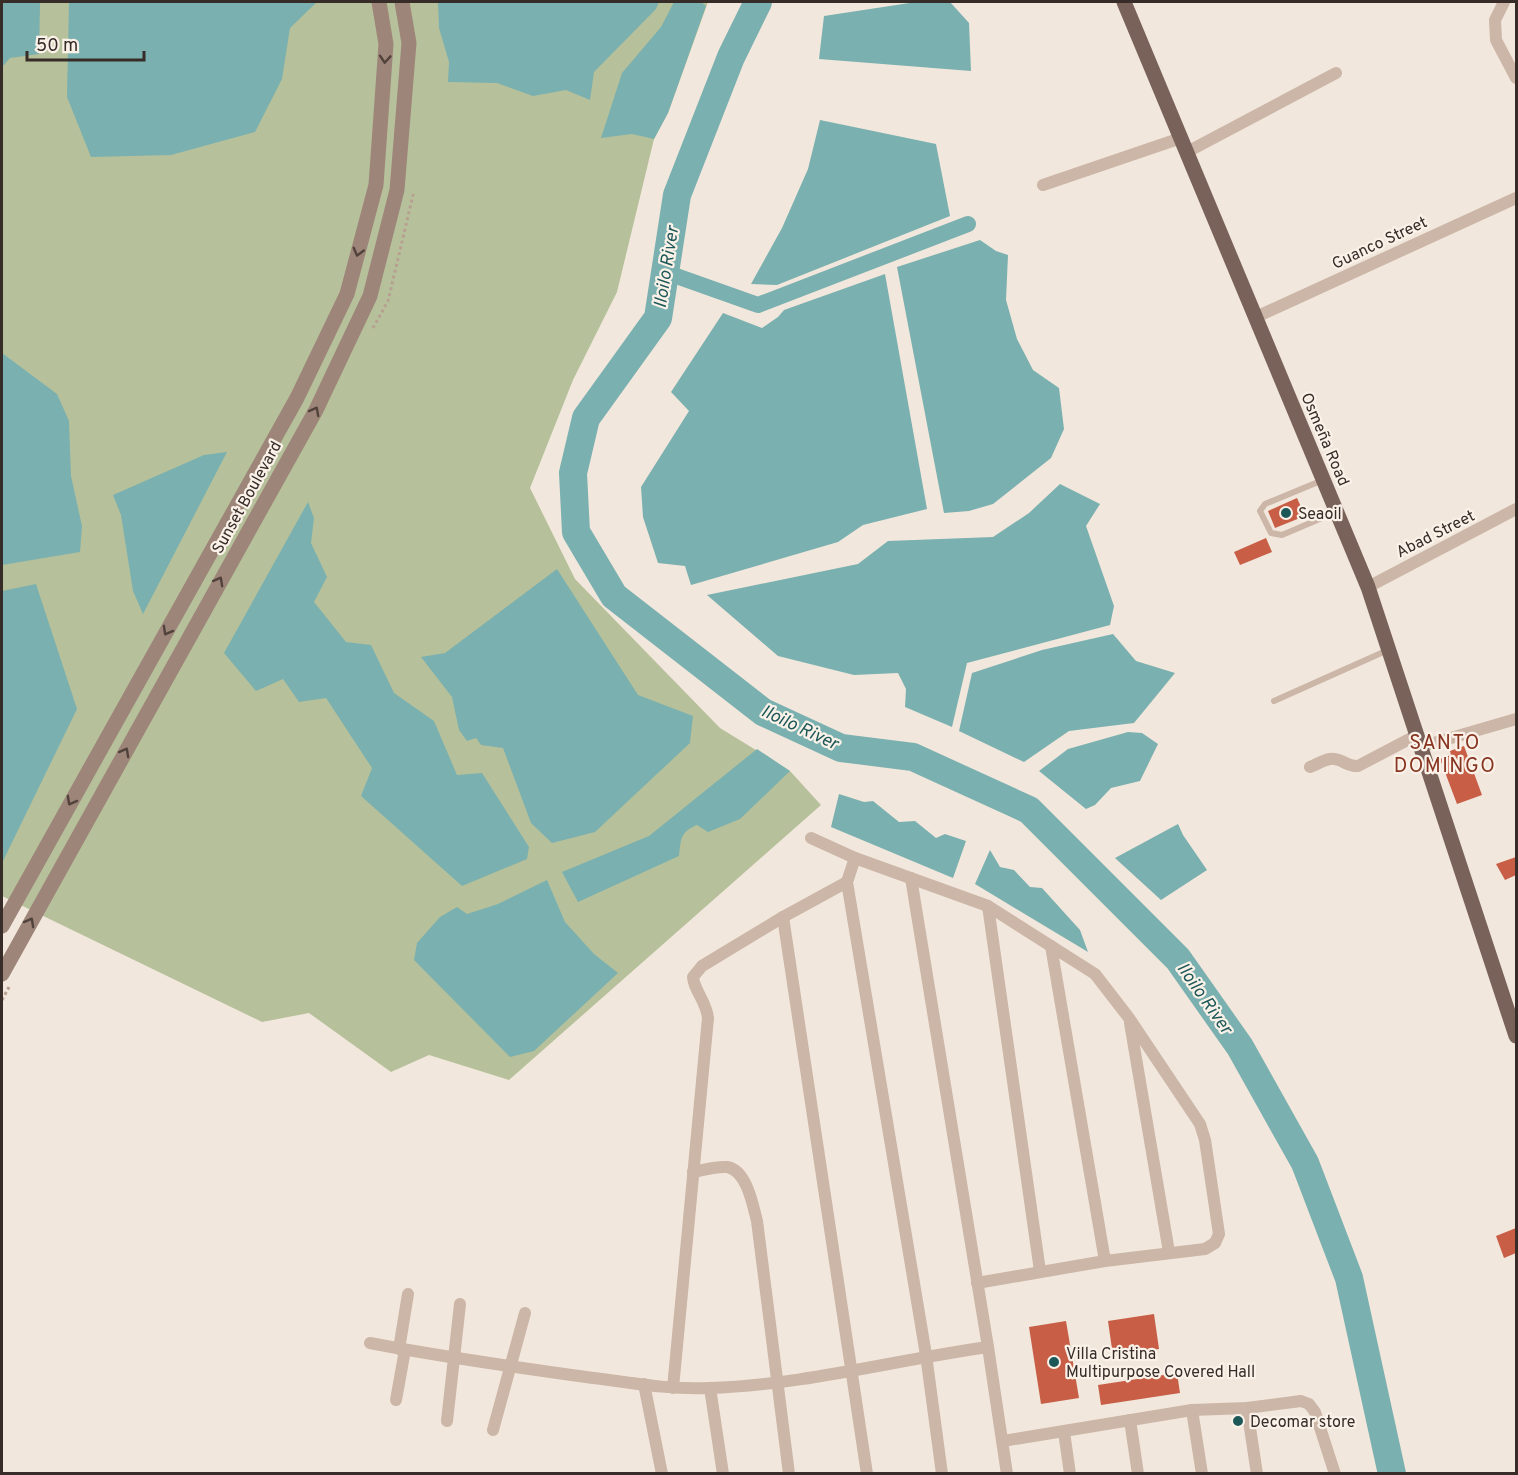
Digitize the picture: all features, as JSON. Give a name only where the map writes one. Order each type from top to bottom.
[{"type":"main road","name":"Sunset Boulevard","points":[[2,927],[297,398],[347,294],[376,184],[386,44],[379,2]]},
{"type":"main road","name":"Sunset Boulevard","points":[[2,974],[316,410],[370,296],[397,190],[409,43],[402,2]]},
{"type":"main road","name":"Osmeña Road","points":[[1124,2],[1368,587],[1516,1036]]},
{"type":"main road","points":[[268,449],[288,460]]},
{"type":"street","points":[[1504,2],[1495,20],[1496,40],[1516,78]]},
{"type":"street","points":[[1187,152],[1336,72]]},
{"type":"street","points":[[1043,185],[1181,138]]},
{"type":"street","name":"Guanco Street","points":[[1256,317],[1516,198]]},
{"type":"street","name":"Abad Street","points":[[1368,587],[1516,509]]},
{"type":"street","points":[[1310,767],[1332,758],[1342,760],[1352,767],[1358,766],[1419,741],[1516,719]]},
{"type":"street","points":[[811,838],[855,858],[988,906],[1095,974],[1129,1018],[1193,1111],[1205,1140],[1217,1220],[1218,1239],[1213,1245],[1205,1250],[1169,1252],[1105,1261],[977,1283]]},
{"type":"street","points":[[855,858],[847,882],[926,1355],[942,1473]]},
{"type":"street","points":[[911,878],[1007,1473]]},
{"type":"street","points":[[673,1388],[708,1018],[705,1004],[694,985],[693,976],[702,966],[783,916],[847,882]]},
{"type":"street","points":[[988,906],[1040,1271]]},
{"type":"street","points":[[783,916],[867,1473]]},
{"type":"street","points":[[1051,946],[1105,1261]]},
{"type":"street","points":[[1129,1018],[1169,1252]]},
{"type":"street","points":[[693,1172],[727,1167],[734,1169],[745,1183],[757,1221],[789,1473]]},
{"type":"street","points":[[396,1400],[408,1294]]},
{"type":"street","points":[[447,1421],[460,1304]]},
{"type":"street","points":[[493,1430],[525,1313]]},
{"type":"street","points":[[370,1343],[511,1367],[673,1388],[710,1388],[776,1382],[926,1355],[988,1347]]},
{"type":"street","points":[[644,1384],[662,1473]]},
{"type":"street","points":[[710,1388],[723,1473]]},
{"type":"street","points":[[1002,1441],[1192,1410],[1247,1408],[1301,1401],[1309,1404],[1315,1412],[1335,1473]]},
{"type":"street","points":[[1247,1408],[1257,1473]]},
{"type":"street","points":[[1192,1410],[1202,1473]]},
{"type":"street","points":[[1130,1420],[1138,1473]]},
{"type":"street","points":[[1064,1432],[1070,1473]]},
{"type":"lane","points":[[1323,480],[1265,504],[1260,512],[1271,533],[1282,536],[1337,512]]},
{"type":"lane","points":[[1274,701],[1389,650]]},
{"type":"green space","points":[[2,2],[708,2],[668,113],[654,139],[617,292],[573,380],[530,488],[575,579],[720,728],[790,771],[821,805],[509,1080],[429,1055],[391,1072],[309,1013],[262,1022],[2,896]]},
{"type":"water","points":[[2,2],[40,2],[39,54],[10,58],[2,67]]},
{"type":"water","points":[[69,2],[317,2],[290,28],[282,79],[255,132],[171,155],[91,157],[67,97]]},
{"type":"water","points":[[438,2],[659,2],[656,9],[594,72],[590,100],[566,90],[533,96],[497,83],[448,82],[449,62],[439,28]]},
{"type":"water","points":[[674,2],[701,2],[706,6],[668,113],[654,139],[632,134],[601,138],[622,73],[661,27]]},
{"type":"water","points":[[916,2],[950,2],[969,23],[971,71],[819,59],[824,16]]},
{"type":"water","points":[[820,120],[936,144],[950,216],[777,285],[751,284],[782,228],[808,169]]},
{"type":"water","points":[[980,240],[996,251],[1008,255],[1006,300],[1017,339],[1033,370],[1059,388],[1064,429],[1051,458],[993,504],[969,511],[944,513],[897,267]]},
{"type":"water","points":[[885,274],[927,509],[863,525],[838,542],[691,585],[685,566],[658,563],[643,517],[641,487],[689,411],[671,392],[723,313],[762,328],[784,310]]},
{"type":"water","points":[[2,353],[57,394],[69,421],[71,476],[82,526],[80,552],[2,565]]},
{"type":"water","points":[[227,452],[143,614],[133,591],[121,515],[113,495],[204,455]]},
{"type":"water","points":[[1060,484],[1100,504],[1086,526],[1114,606],[1110,625],[967,663],[952,727],[905,707],[906,689],[898,673],[854,675],[778,656],[707,595],[858,564],[888,541],[993,537],[1029,513]]},
{"type":"water","points":[[308,502],[314,518],[311,543],[327,577],[314,602],[346,642],[371,645],[394,693],[434,721],[457,775],[482,773],[529,847],[527,859],[462,886],[361,796],[372,768],[326,698],[299,702],[283,679],[256,691],[224,653]]},
{"type":"water","points":[[557,569],[638,695],[693,716],[690,743],[595,832],[552,843],[531,823],[503,748],[481,745],[476,738],[467,741],[459,730],[452,697],[421,657],[445,653]]},
{"type":"water","points":[[36,584],[77,709],[2,863],[2,591]]},
{"type":"water","points":[[1113,634],[1136,661],[1175,673],[1134,723],[1069,731],[1024,762],[959,731],[972,673],[1042,650]]},
{"type":"water","points":[[1128,732],[1142,733],[1158,744],[1140,781],[1111,788],[1095,805],[1086,809],[1039,771],[1068,749]]},
{"type":"water","points":[[757,749],[790,771],[740,819],[708,832],[697,825],[687,830],[682,837],[679,856],[578,902],[562,872],[649,836]]},
{"type":"water","points":[[839,794],[864,802],[873,801],[899,822],[915,821],[936,838],[945,834],[966,841],[953,878],[831,827]]},
{"type":"water","points":[[1178,824],[1207,870],[1161,900],[1115,858]]},
{"type":"water","points":[[990,850],[1000,867],[1014,870],[1030,887],[1042,888],[1080,930],[1088,952],[975,884]]},
{"type":"water","points":[[547,880],[565,922],[594,954],[618,973],[534,1051],[510,1057],[414,960],[417,943],[440,917],[457,907],[467,914],[498,904]]},
{"type":"building","name":"Seaoil","points":[[1297,498],[1305,516],[1275,528],[1268,511]]},
{"type":"building","points":[[1266,538],[1272,552],[1240,565],[1234,552]]},
{"type":"building","points":[[1464,746],[1482,795],[1457,804],[1440,759],[1451,755],[1450,751]]},
{"type":"building","points":[[1516,857],[1516,875],[1505,880],[1496,864]]},
{"type":"building","points":[[1516,1228],[1516,1253],[1504,1258],[1496,1236]]},
{"type":"building","points":[[1154,1314],[1159,1349],[1113,1356],[1108,1321]]},
{"type":"building","name":"Villa Cristina Multipurpose Covered Hall","points":[[1066,1321],[1079,1398],[1041,1404],[1029,1327]]},
{"type":"building","points":[[1177,1373],[1180,1393],[1101,1405],[1098,1385]]},
{"type":"waterway","name":"Iloilo River","points":[[758,2],[731,57],[677,195],[658,318],[586,418],[573,473],[576,532],[614,596],[763,712],[841,748],[913,757],[1029,810],[1178,959],[1240,1047],[1305,1163],[1349,1278],[1392,1474]]},
{"type":"waterway","points":[[665,272],[758,305],[968,224]]},
{"type":"place","name":"Seaoil","points":[[1286,513]]},
{"type":"place","name":"Villa Cristina Multipurpose Covered Hall","points":[[1054,1362]]},
{"type":"place","name":"Decomar store","points":[[1238,1421]]},
{"type":"district","name":"SANTO DOMINGO","points":[[1445,754]]}]
